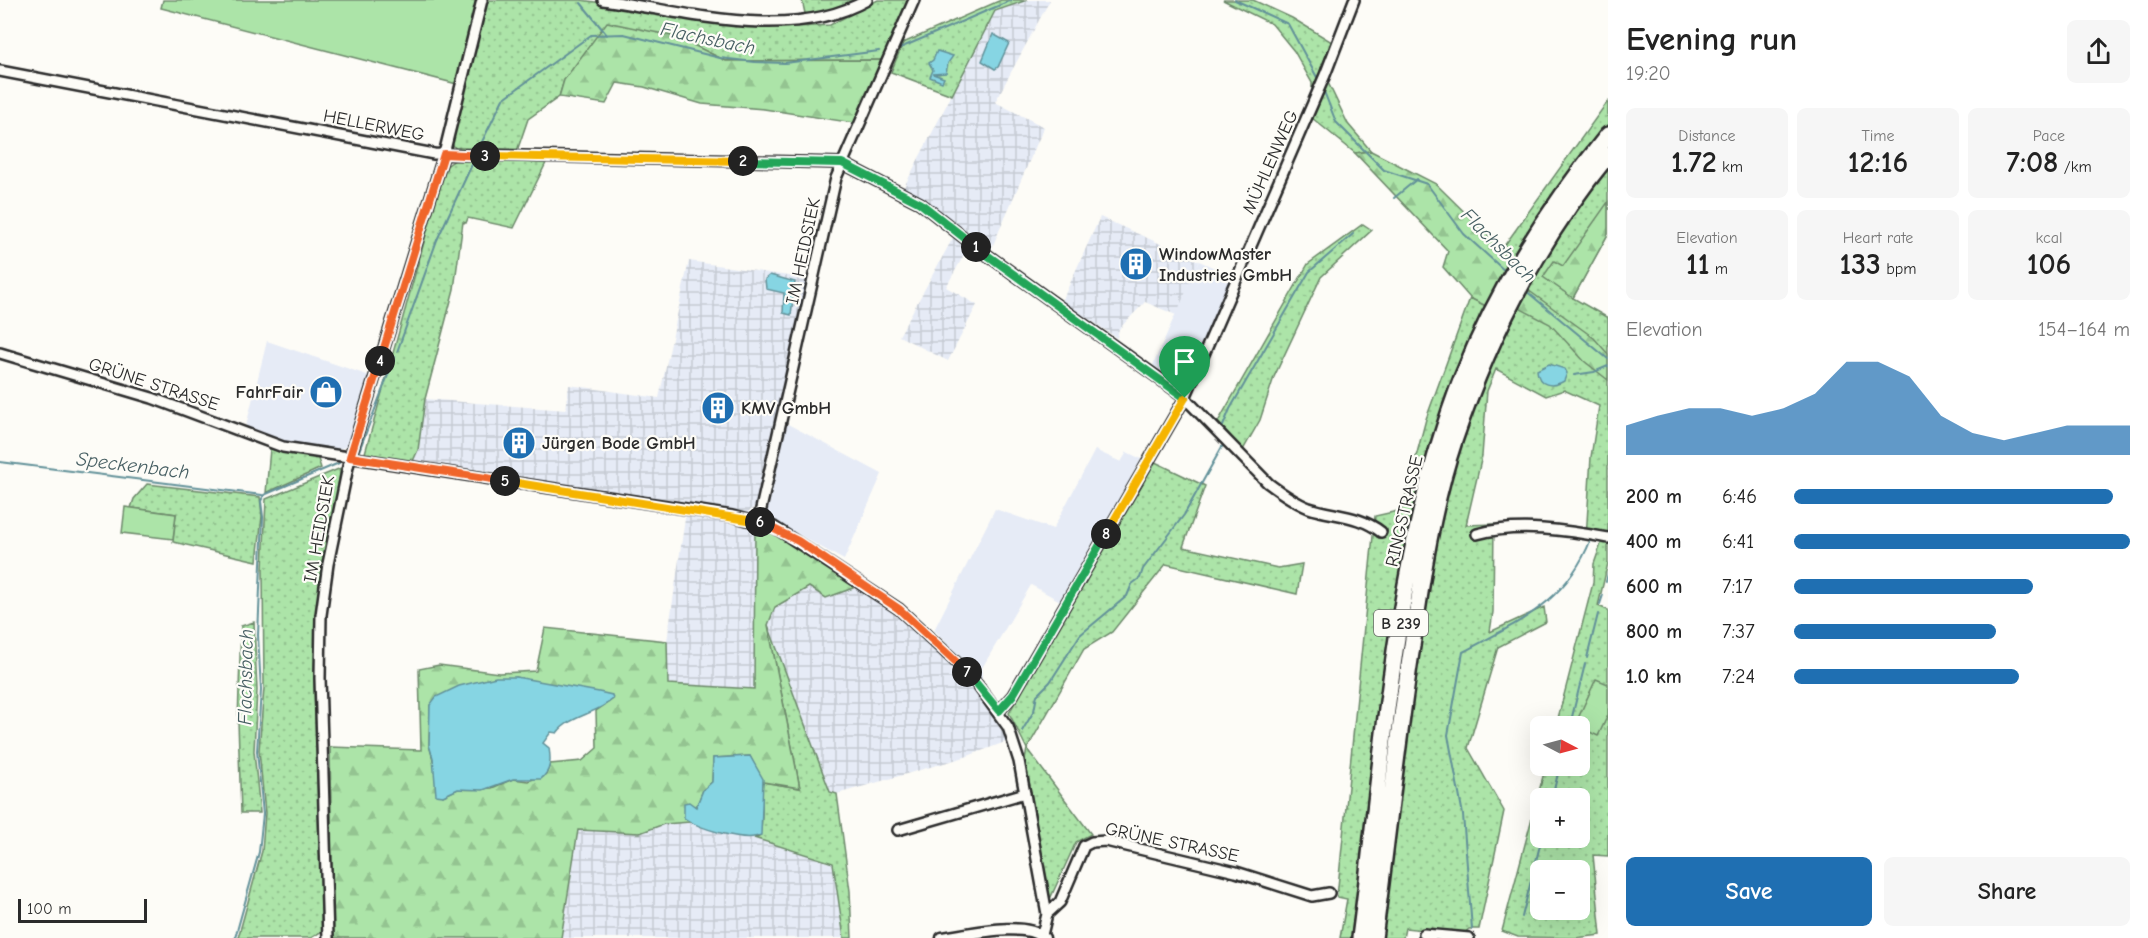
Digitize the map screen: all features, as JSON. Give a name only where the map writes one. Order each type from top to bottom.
[{"type":"highway","name":"RINGSTRASSE","points":[[1360,938],[1384,742],[1407,582],[1440,440],[1462,378],[1494,323],[1567,185],[1608,135]]},
{"type":"highway","name":"RINGSTRASSE","points":[[1528,259],[1608,155]]},
{"type":"highway","name":"RINGSTRASSE","points":[[1374,938],[1397,744],[1423,571],[1453,443],[1494,323]]},
{"type":"street","name":"IM HEIDSIEK","points":[[328,938],[320,717],[321,615],[328,564],[350,457],[444,154],[482,0]]},
{"type":"street","points":[[603,0],[778,24],[825,18],[867,0]]},
{"type":"street","name":"IM HEIDSIEK","points":[[758,522],[836,178],[914,0]]},
{"type":"street","name":"MÜHLENWEG","points":[[999,711],[1013,695],[1185,398],[1325,75],[1354,0]]},
{"type":"street","name":"HELLERWEG","points":[[0,71],[444,154],[842,163],[920,203],[972,244],[1185,398],[1268,483],[1280,492],[1310,508],[1362,520],[1381,532]]},
{"type":"street","name":"GRÜNE STRASSE","points":[[0,353],[152,398],[267,443],[758,522],[798,541],[899,609],[958,662],[999,711],[1014,741],[1025,793],[1047,914],[1043,937]]},
{"type":"street","points":[[1477,534],[1496,529],[1533,529],[1608,537]]},
{"type":"street","points":[[898,830],[1025,793]]},
{"type":"street","name":"GRÜNE STRASSE","points":[[1047,914],[1060,902],[1084,846],[1092,842],[1106,841],[1236,872],[1312,896],[1329,893]]},
{"type":"street","points":[[942,938],[1016,929],[1030,930],[1043,937]]},
{"type":"street","points":[[1424,934],[1469,938]]},
{"type":"shaded area","points":[[1027,0],[1050,0],[995,102],[1044,127],[990,252],[925,201],[903,189],[995,11]]},
{"type":"shaded area","points":[[1100,217],[1199,261],[1176,315],[1145,302],[1119,329],[1117,338],[1062,301]]},
{"type":"shaded area","points":[[955,234],[968,248],[946,287],[977,305],[948,361],[899,336]]},
{"type":"shaded area","points":[[689,261],[809,279],[758,503],[748,513],[412,463],[418,450],[425,399],[566,410],[569,385],[659,398]]},
{"type":"shaded area","points":[[1199,261],[1233,276],[1182,387],[1153,365]]},
{"type":"shaded area","points":[[267,341],[370,376],[349,442],[345,447],[338,449],[302,445],[267,439],[245,430]]},
{"type":"shaded area","points":[[784,422],[882,474],[844,560],[767,517],[764,507]]},
{"type":"shaded area","points":[[1095,450],[1121,462],[1127,452],[1143,460],[1062,602],[1031,585],[982,668],[982,680],[934,630],[995,509],[1053,529]]},
{"type":"shaded area","points":[[686,512],[755,524],[754,689],[668,684],[667,641]]},
{"type":"shaded area","points":[[810,587],[826,598],[853,588],[874,596],[906,620],[954,665],[981,697],[1008,741],[965,757],[837,794],[830,793],[768,625],[775,607]]},
{"type":"shaded area","points":[[691,822],[720,833],[754,838],[833,863],[844,938],[561,938],[578,830],[640,833],[664,824]]},
{"type":"green space","points":[[163,0],[477,0],[457,84],[161,8]]},
{"type":"green space","points":[[487,0],[581,0],[779,28],[830,25],[878,0],[909,0],[883,60],[726,61],[677,37],[564,80],[559,97],[528,119],[517,151],[457,150],[452,144]]},
{"type":"green space","points":[[802,0],[857,0],[824,16],[806,18]]},
{"type":"green space","points":[[1001,0],[1027,0],[995,11],[952,95],[891,72],[903,43]]},
{"type":"green space","points":[[1223,0],[1253,0],[1292,18],[1332,42],[1321,68],[1348,124],[1371,151],[1355,153],[1312,118],[1312,83],[1294,51],[1272,24]]},
{"type":"green space","points":[[607,22],[677,37],[726,61],[883,60],[854,123],[764,109],[702,104],[644,87],[617,83],[606,104],[559,97],[564,80]]},
{"type":"green space","points":[[1608,101],[1608,124],[1550,200],[1507,269],[1502,249]]},
{"type":"green space","points":[[1371,151],[1436,184],[1502,249],[1507,269],[1486,306],[1470,298],[1443,267],[1448,251],[1355,153]]},
{"type":"green space","points":[[455,160],[546,163],[514,228],[468,218],[466,223],[463,222],[454,289],[425,399],[418,450],[412,463],[365,453],[445,167]]},
{"type":"green space","points":[[1608,166],[1608,234],[1573,298],[1608,318],[1608,563],[1598,606],[1608,610],[1608,856],[1593,855],[1601,935],[1575,938],[1518,937],[1502,931],[1530,825],[1530,848],[1590,848],[1590,788],[1540,788],[1543,776],[1590,776],[1590,716],[1559,716],[1593,583],[1594,564],[1602,541],[1586,539],[1591,457],[1599,406],[1564,390],[1546,396],[1496,369],[1487,391],[1482,456],[1466,525],[1494,524],[1493,612],[1490,632],[1544,607],[1546,622],[1498,647],[1468,748],[1504,811],[1479,929],[1469,929],[1463,934],[1405,928],[1403,938],[1379,938],[1420,621],[1446,497],[1462,437],[1488,367],[1524,295],[1565,227]]},
{"type":"green space","points":[[1608,202],[1608,234],[1573,298],[1543,277],[1554,261],[1563,266]]},
{"type":"green space","points":[[1363,224],[1372,230],[1321,277],[1274,377],[1260,420],[1243,450],[1218,422],[1308,264]]},
{"type":"green space","points":[[1528,290],[1594,338],[1608,354],[1608,380],[1584,361],[1550,324],[1519,308]]},
{"type":"green space","points":[[1470,298],[1486,306],[1450,390],[1420,487],[1406,547],[1351,938],[1340,938],[1347,899],[1337,897],[1375,516],[1402,510],[1426,419]]},
{"type":"green space","points":[[270,449],[317,456],[321,468],[266,493]]},
{"type":"green space","points":[[1153,461],[1205,486],[1183,547],[1278,568],[1302,564],[1297,594],[1166,564],[1112,632],[1084,649],[1027,749],[1009,713]]},
{"type":"green space","points":[[341,468],[316,615],[314,681],[322,931],[311,938],[238,938],[262,851],[265,813],[259,750],[264,688],[263,569],[266,499]]},
{"type":"green space","points":[[147,484],[260,497],[262,516],[257,561],[173,542],[176,514],[131,508],[134,499]]},
{"type":"green space","points":[[125,507],[176,514],[173,539],[122,533]]},
{"type":"green space","points":[[755,524],[773,530],[850,580],[853,588],[826,598],[809,587],[775,607],[768,625],[800,788],[763,782],[750,756],[713,758],[712,782],[703,790],[697,806],[693,806],[684,818],[691,822],[664,824],[640,833],[578,830],[561,938],[333,938],[330,747],[421,750],[419,669],[439,665],[499,673],[536,671],[545,628],[667,641],[668,684],[754,689]],"holes":[[[516,677],[613,699],[596,711],[597,748],[582,761],[550,764],[546,775],[528,781],[513,779],[492,788],[458,789],[443,796],[429,745],[430,705]]]},
{"type":"green space","points":[[254,622],[257,690],[254,751],[260,813],[241,813],[238,721],[241,626]]},
{"type":"green space","points":[[768,625],[830,792],[837,794],[850,891],[852,938],[844,938],[833,863],[754,838],[759,837],[761,831],[763,782],[800,788]]},
{"type":"green space","points":[[1596,679],[1608,684],[1608,715],[1598,736],[1590,732],[1590,716],[1579,716]]},
{"type":"green space","points":[[1027,749],[1091,834],[1076,842],[1050,899],[1025,759]]},
{"type":"water","points":[[993,34],[1009,43],[995,69],[982,61]]},
{"type":"water","points":[[937,51],[953,56],[948,63],[946,73],[933,74],[944,78],[942,82],[930,77],[933,70],[929,63]]},
{"type":"water","points":[[770,275],[795,282],[791,315],[783,313],[784,293],[766,289],[765,279]]},
{"type":"water","points":[[1549,364],[1565,369],[1567,373],[1564,381],[1550,385],[1540,379],[1537,370]]},
{"type":"water","points":[[496,677],[516,677],[599,692],[612,695],[613,699],[562,727],[557,733],[551,732],[543,743],[549,748],[550,761],[547,772],[541,779],[513,779],[483,790],[458,789],[443,796],[436,795],[433,758],[429,745],[430,705],[436,697],[459,686]]},
{"type":"water","points":[[750,756],[763,779],[761,835],[733,836],[700,826],[684,818],[684,803],[689,802],[696,807],[703,790],[712,782],[713,758]]},
{"type":"waterway","name":"Flachsbach","points":[[900,48],[1012,0]]},
{"type":"waterway","name":"Flachsbach","points":[[1235,0],[1288,24],[1319,81]]},
{"type":"waterway","points":[[581,3],[607,35]]},
{"type":"waterway","name":"Flachsbach","points":[[477,152],[503,99],[591,35],[624,34],[720,58],[755,62],[785,63],[879,51]]},
{"type":"waterway","name":"Flachsbach","points":[[1323,89],[1336,122],[1384,170],[1427,184],[1464,234],[1506,272]]},
{"type":"waterway","name":"Flachsbach","points":[[397,352],[437,240],[475,158]]},
{"type":"waterway","points":[[1394,198],[1417,179]]},
{"type":"waterway","points":[[1223,426],[1230,409],[1309,272],[1353,234]]},
{"type":"waterway","name":"Flachsbach","points":[[1525,290],[1608,359]]},
{"type":"waterway","name":"Flachsbach","points":[[359,451],[395,357]]},
{"type":"waterway","points":[[1574,375],[1594,372],[1608,366]]},
{"type":"waterway","points":[[1022,731],[1034,711],[1037,695],[1050,682],[1080,635],[1127,596],[1132,584],[1140,578],[1143,569],[1184,515],[1223,445]]},
{"type":"waterway","name":"Speckenbach","points":[[0,462],[262,495]]},
{"type":"waterway","name":"Flachsbach","points":[[235,938],[259,852],[263,814],[257,751],[261,690],[258,635],[263,517],[261,501],[264,495],[339,463]]},
{"type":"waterway","points":[[1472,929],[1463,815],[1448,735],[1463,652],[1522,619],[1555,595],[1581,561],[1591,539]]},
{"type":"waterway","points":[[1606,582],[1608,574]]},
{"type":"waterway","points":[[1600,604],[1603,595]]},
{"type":"waterway","points":[[1587,658],[1598,614]]},
{"type":"waterway","points":[[1572,716],[1585,664]]},
{"type":"waterway","points":[[1554,788],[1557,776]]},
{"type":"waterway","points":[[1522,917],[1539,848]]},
{"type":"place","name":"WindowMaster Industries GmbH","points":[[1136,264]]},
{"type":"place","name":"FahrFair","points":[[326,392]]},
{"type":"place","name":"KMV GmbH","points":[[718,408]]},
{"type":"place","name":"Jürgen Bode GmbH","points":[[519,443]]},
{"type":"route","points":[[444,154],[536,158],[842,163],[920,203],[972,244],[1185,398],[1013,695],[999,711],[958,662],[899,609],[774,527],[732,516],[350,457],[444,154]]}]
